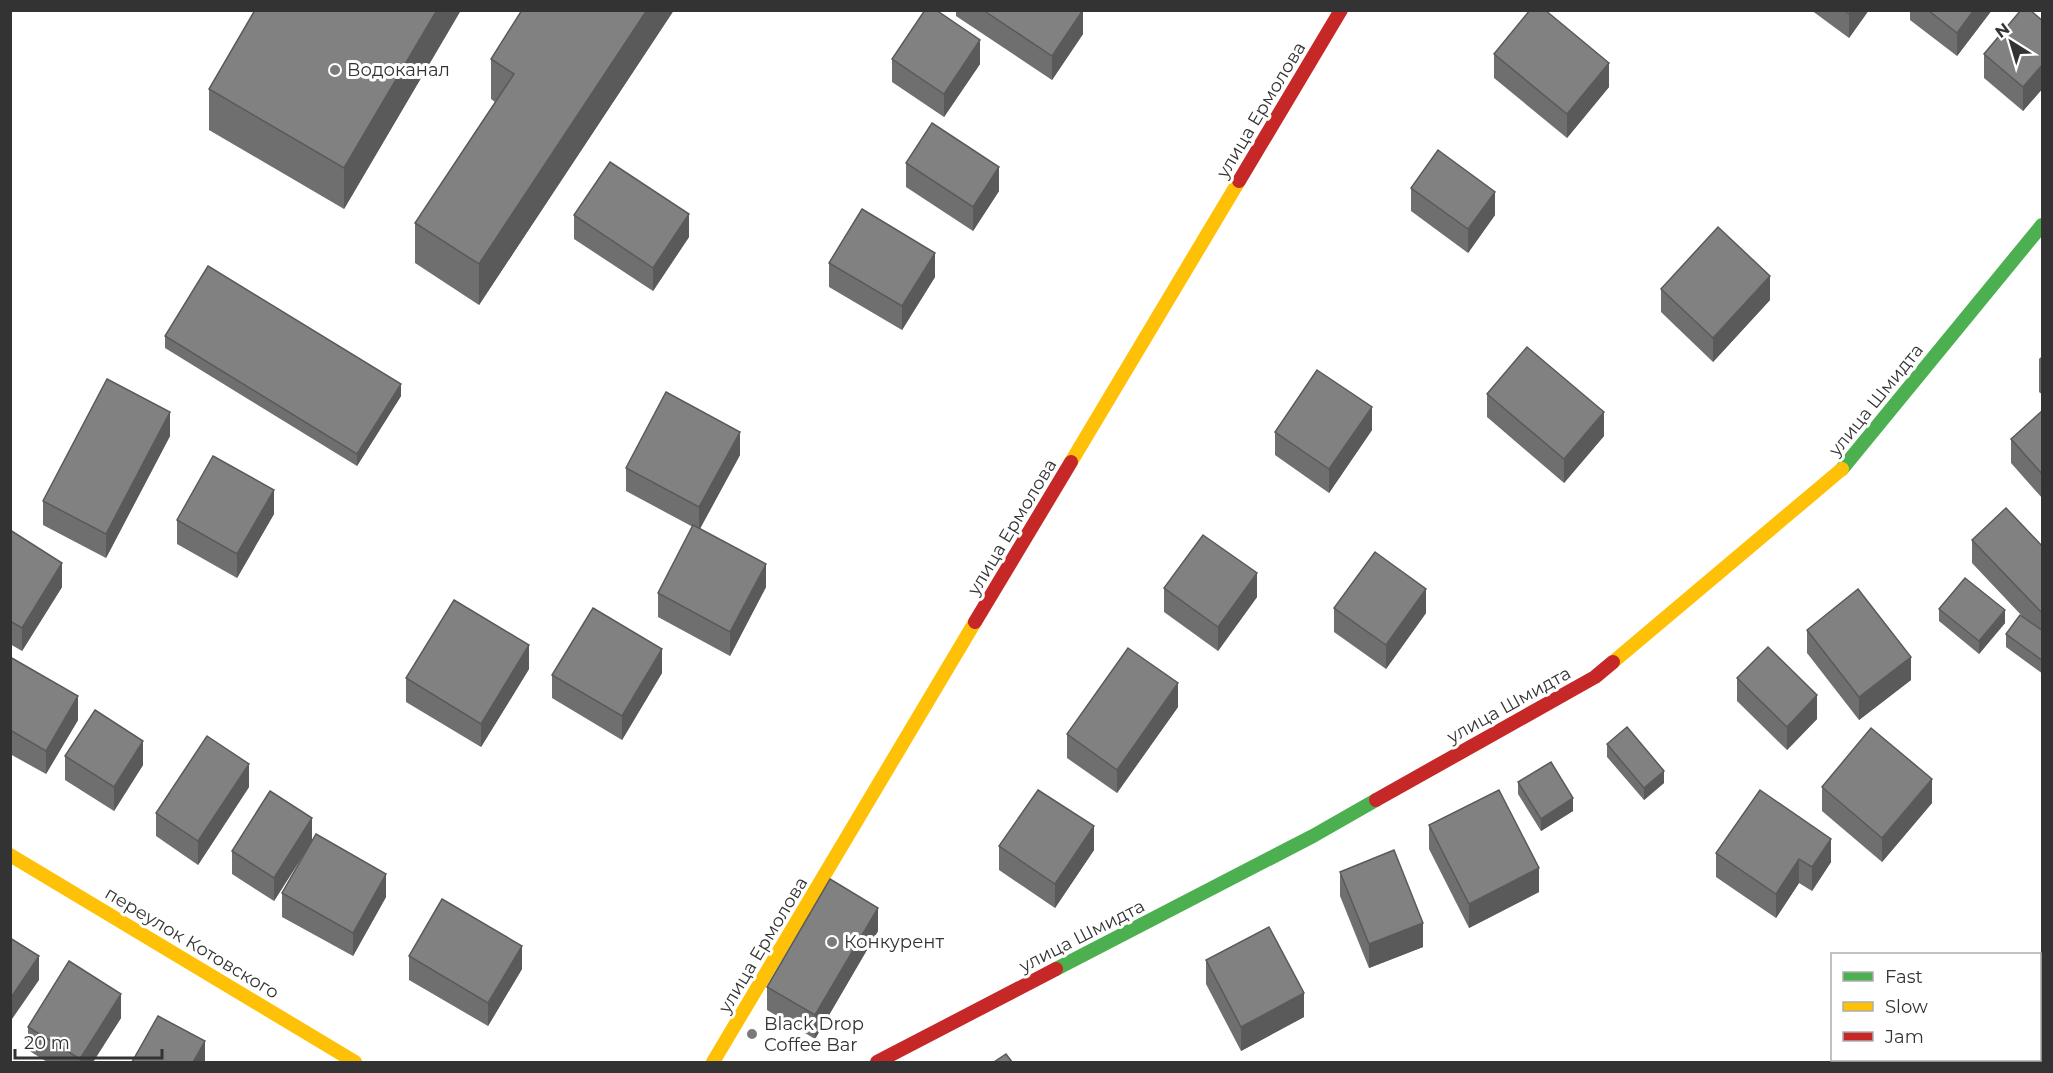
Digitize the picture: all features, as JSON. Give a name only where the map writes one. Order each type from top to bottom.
[{"type":"street","name":"улица Ермолова","points":[[713,1062],[1341,10]]},
{"type":"street","name":"улица Шмидта","points":[[877,1062],[1313,836],[1595,677],[1839,473],[2043,225]]},
{"type":"street","name":"переулок Котовского","points":[[10,855],[355,1062]]},
{"type":"building","name":"Водоканал","points":[[255,10],[437,10],[344,168],[209,89]]},
{"type":"building","name":"Водоканал","points":[[522,10],[647,10],[479,264],[415,223],[514,74],[491,59]]},
{"type":"building","points":[[925,10],[936,10],[980,40],[944,94],[892,59]]},
{"type":"building","points":[[983,10],[1083,10],[1052,56]]},
{"type":"building","points":[[1530,10],[1545,10],[1609,63],[1567,114],[1494,54]]},
{"type":"building","points":[[1928,10],[1974,10],[1957,33]]},
{"type":"building","points":[[2021,10],[2030,10],[2043,21],[2043,64],[2023,87],[1984,54]]},
{"type":"building","points":[[932,123],[999,167],[973,207],[906,163]]},
{"type":"building","points":[[1438,150],[1495,192],[1468,229],[1411,188]]},
{"type":"building","points":[[610,162],[689,214],[653,268],[574,215]]},
{"type":"building","points":[[862,209],[935,253],[902,306],[829,263]]},
{"type":"building","points":[[1718,227],[1770,276],[1713,338],[1661,289]]},
{"type":"building","points":[[208,266],[401,384],[357,454],[165,336]]},
{"type":"building","points":[[1527,347],[1604,412],[1564,459],[1487,394]]},
{"type":"building","points":[[1317,370],[1372,407],[1329,469],[1275,432]]},
{"type":"building","points":[[107,379],[170,412],[106,534],[43,501]]},
{"type":"building","points":[[666,392],[740,432],[699,507],[626,468]]},
{"type":"building","points":[[2043,412],[2043,475],[2011,439]]},
{"type":"building","points":[[213,456],[274,490],[237,554],[177,520]]},
{"type":"building","points":[[2006,508],[2043,547],[2043,614],[1972,540]]},
{"type":"building","points":[[693,525],[766,564],[730,632],[658,593]]},
{"type":"building","points":[[10,530],[62,563],[22,628],[10,621]]},
{"type":"building","points":[[1203,535],[1257,573],[1218,627],[1164,588]]},
{"type":"building","points":[[1375,552],[1426,589],[1386,645],[1334,608]]},
{"type":"building","points":[[1965,578],[2005,610],[1979,641],[1939,609]]},
{"type":"building","points":[[1858,589],[1911,657],[1859,697],[1807,630]]},
{"type":"building","points":[[454,600],[529,645],[481,724],[406,678]]},
{"type":"building","points":[[593,608],[662,649],[622,716],[552,675]]},
{"type":"building","points":[[2020,615],[2043,631],[2043,661],[2006,634]]},
{"type":"building","points":[[1768,647],[1817,695],[1787,727],[1737,678]]},
{"type":"building","points":[[1128,648],[1178,683],[1117,770],[1067,734]]},
{"type":"building","points":[[10,657],[78,696],[46,751],[10,730]]},
{"type":"building","points":[[95,710],[143,741],[114,787],[65,756]]},
{"type":"building","points":[[1627,727],[1664,771],[1644,788],[1607,744]]},
{"type":"building","points":[[1871,728],[1932,779],[1882,838],[1822,787]]},
{"type":"building","points":[[207,736],[249,764],[198,841],[156,813]]},
{"type":"building","points":[[1551,762],[1573,798],[1541,819],[1518,782]]},
{"type":"building","points":[[1038,790],[1094,826],[1055,884],[999,846]]},
{"type":"building","points":[[1499,790],[1539,868],[1469,904],[1429,825]]},
{"type":"building","points":[[1760,790],[1831,839],[1812,867],[1799,859],[1776,894],[1716,853]]},
{"type":"building","points":[[270,791],[312,818],[274,878],[232,851]]},
{"type":"building","points":[[316,834],[386,874],[353,933],[282,893]]},
{"type":"building","points":[[1394,850],[1423,923],[1369,944],[1340,872]]},
{"type":"building","points":[[830,879],[878,908],[815,1015],[767,987]]},
{"type":"building","points":[[442,899],[522,946],[488,1003],[409,956]]},
{"type":"building","points":[[1269,927],[1304,993],[1241,1027],[1206,960]]},
{"type":"building","points":[[10,938],[39,956],[10,999]]},
{"type":"building","points":[[69,961],[121,994],[80,1059],[28,1027]]},
{"type":"building","points":[[158,1016],[205,1041],[193,1062],[132,1062]]},
{"type":"building","points":[[1006,1054],[1012,1062],[994,1062]]},
{"type":"traffic: fast","points":[[1842,469],[2042,225]]},
{"type":"traffic: fast","points":[[1056,969],[1313,836],[1376,800]]},
{"type":"traffic: slow","points":[[1071,462],[1239,181]]},
{"type":"traffic: slow","points":[[1613,662],[1842,469]]},
{"type":"traffic: slow","points":[[713,1062],[975,622]]},
{"type":"traffic: slow","points":[[10,855],[355,1062]]},
{"type":"traffic: jam","points":[[1239,181],[1341,10]]},
{"type":"traffic: jam","points":[[975,622],[1071,462]]},
{"type":"traffic: jam","points":[[1376,800],[1595,677],[1613,662]]},
{"type":"traffic: jam","points":[[877,1062],[1056,969]]},
{"type":"place","name":"Водоканал","points":[[335,70]]},
{"type":"place","name":"Конкурент","points":[[832,942]]},
{"type":"place","name":"Black Drop Coffee Bar","points":[[752,1034]]}]
